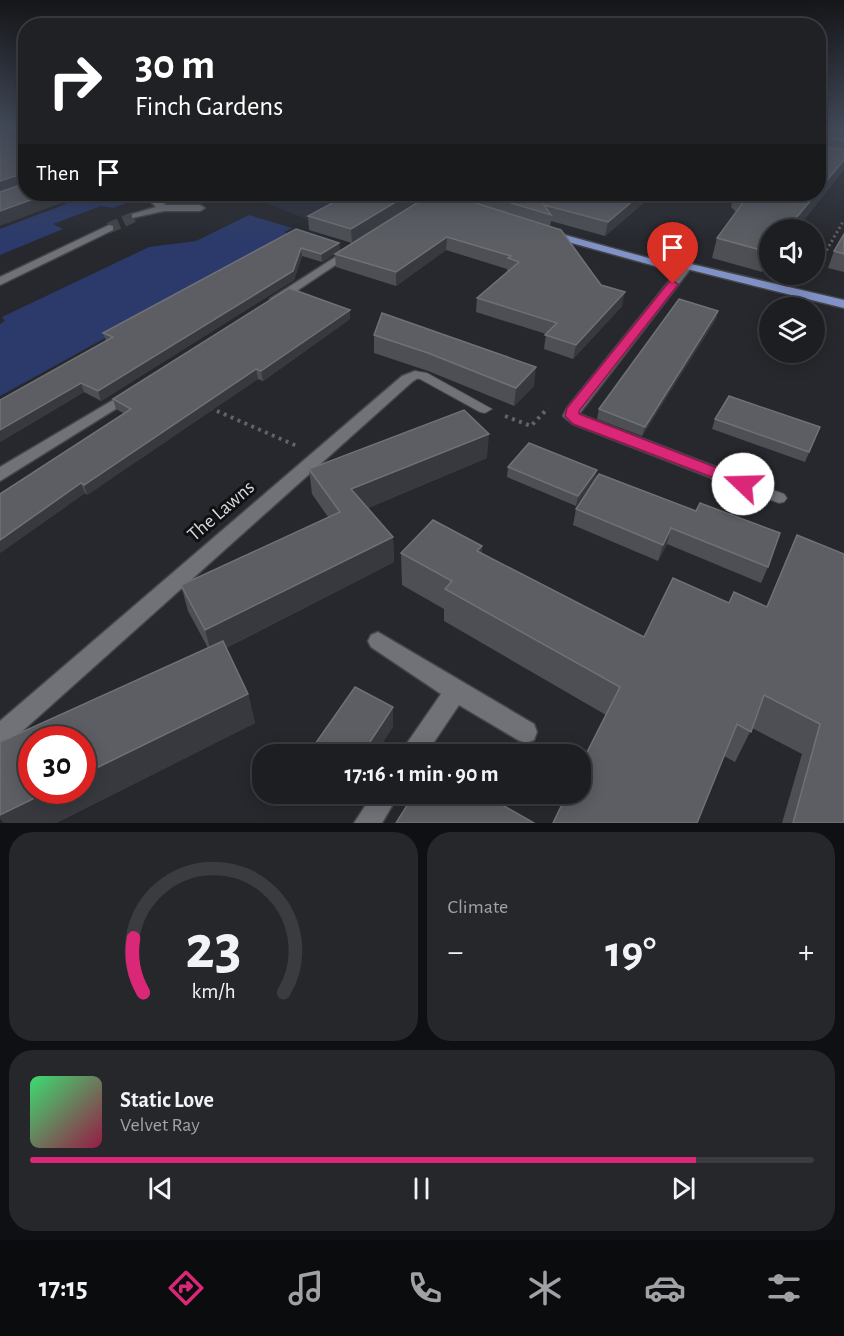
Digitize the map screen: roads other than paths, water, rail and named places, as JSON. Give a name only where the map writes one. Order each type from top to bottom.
[{"type":"main road","points":[[537,231],[670,267],[687,266],[844,304]]},
{"type":"street","points":[[155,201],[163,208]]},
{"type":"street","points":[[136,216],[163,208],[200,208]]},
{"type":"street","points":[[0,280],[109,228]]},
{"type":"street","points":[[263,307],[358,246],[334,243]]},
{"type":"street","points":[[687,266],[572,411],[572,416],[578,421],[743,484]]},
{"type":"street","name":"The Lawns","points":[[0,736],[407,379],[415,375]]},
{"type":"street","points":[[0,475],[140,387]]},
{"type":"street","points":[[378,642],[526,732]]},
{"type":"street","points":[[420,744],[456,691]]},
{"type":"street","points":[[368,823],[380,804]]},
{"type":"lane","name":"The Lawns","points":[[415,375],[423,376],[485,409]]},
{"type":"lane","points":[[743,484],[779,498]]},
{"type":"tunnel","points":[[109,228],[136,216]]}]
